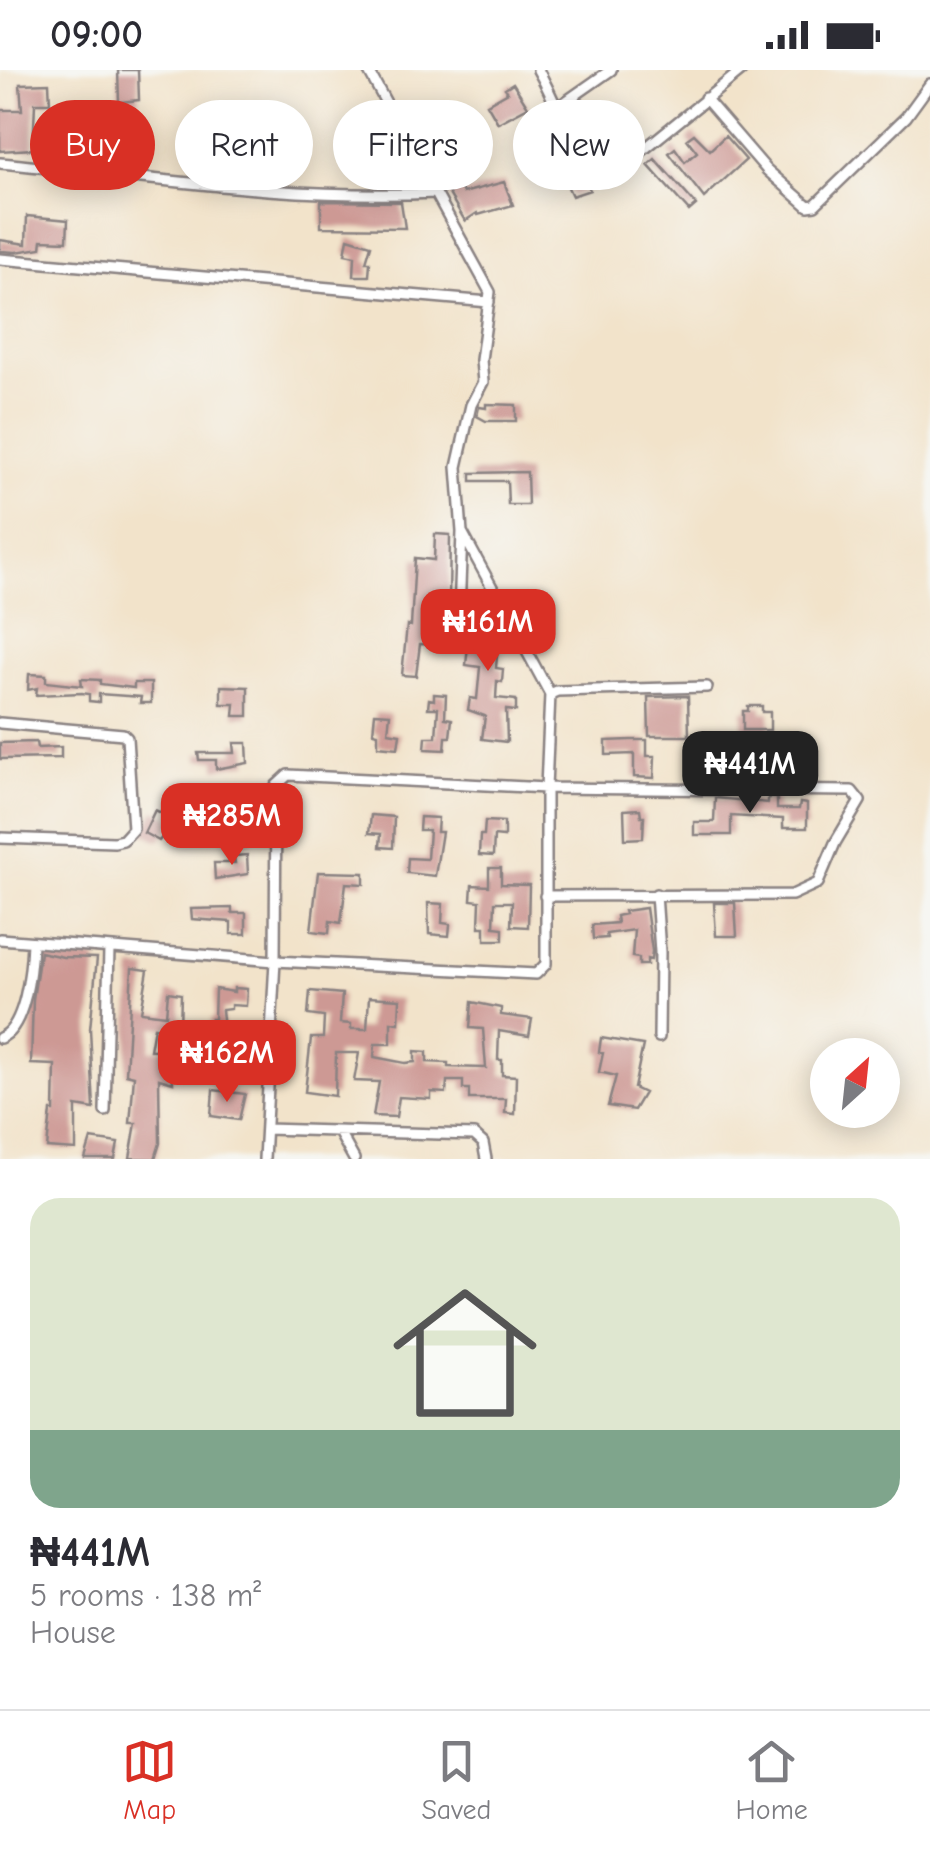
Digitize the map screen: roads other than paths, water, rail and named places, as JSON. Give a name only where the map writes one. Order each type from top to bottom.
[{"type":"street","points":[[368,70],[486,281],[489,302],[482,382],[471,405],[459,451],[462,532],[458,641]]},
{"type":"street","points":[[538,70],[554,100]]},
{"type":"street","points":[[568,100],[611,70]]},
{"type":"street","points":[[645,148],[742,70]]},
{"type":"street","points":[[706,98],[767,170],[808,206],[816,205],[895,129],[926,98],[930,84]]},
{"type":"street","points":[[0,162],[282,191],[436,193]]},
{"type":"street","points":[[0,259],[489,302]]},
{"type":"street","points":[[0,939],[275,962],[536,974],[546,964],[550,694],[462,532]]},
{"type":"street","points":[[550,694],[558,690],[707,688]]},
{"type":"street","points":[[0,722],[124,734],[133,829],[123,840],[114,842],[0,838]]},
{"type":"street","points":[[264,1159],[275,962],[276,786],[288,774],[546,788],[858,794],[858,807],[835,843],[823,874],[806,891],[792,895],[545,896]]},
{"type":"street","points":[[656,894],[659,1036]]},
{"type":"street","points":[[0,1038],[9,1033],[29,988],[32,943]]},
{"type":"street","points":[[106,1112],[109,948]]},
{"type":"street","points":[[266,1129],[474,1135],[483,1143],[486,1159]]},
{"type":"street","points":[[339,1132],[354,1159]]}]
